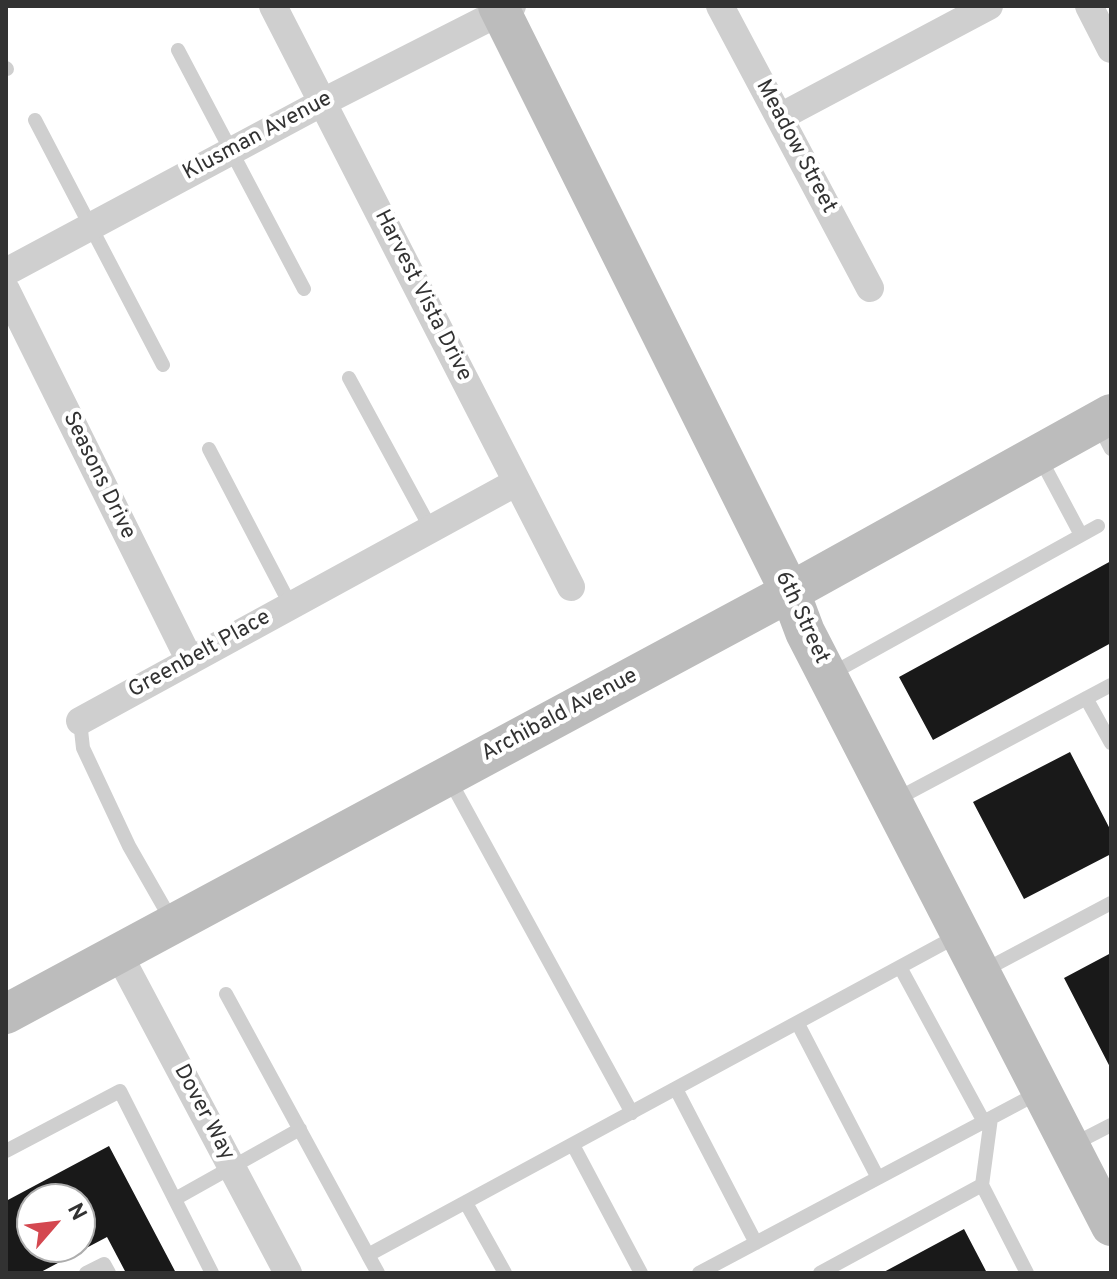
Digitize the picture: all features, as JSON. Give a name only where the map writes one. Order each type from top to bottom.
[{"type":"main road","name":"6th Street","points":[[504,8],[790,592],[805,632],[1111,1226]]},
{"type":"main road","name":"Archibald Avenue","points":[[6,1014],[1038,455],[1106,428]]},
{"type":"street","name":"Harvest Vista Drive","points":[[273,6],[571,587]]},
{"type":"street","name":"Meadow Street","points":[[720,6],[870,288]]},
{"type":"street","points":[[780,117],[989,6]]},
{"type":"street","points":[[1089,6],[1111,49]]},
{"type":"street","name":"Klusman Avenue","points":[[6,272],[504,8]]},
{"type":"street","name":"Seasons Drive","points":[[6,290],[190,661]]},
{"type":"street","name":"Greenbelt Place","points":[[80,721],[517,482]]},
{"type":"street","name":"Dover Way","points":[[118,953],[288,1273]]},
{"type":"lane","points":[[178,50],[304,289]]},
{"type":"lane","points":[[35,120],[163,365]]},
{"type":"lane","points":[[349,378],[431,529]]},
{"type":"lane","points":[[209,449],[291,606]]},
{"type":"lane","points":[[1038,455],[1081,535]]},
{"type":"lane","points":[[828,676],[1098,526]]},
{"type":"lane","points":[[892,801],[1111,685]]},
{"type":"lane","points":[[1086,698],[1111,743]]},
{"type":"lane","name":"Greenbelt Place","points":[[80,721],[83,748],[129,846],[173,924]]},
{"type":"lane","points":[[448,776],[632,1113]]},
{"type":"lane","points":[[980,972],[1111,903]]},
{"type":"lane","points":[[368,1255],[960,934]]},
{"type":"lane","points":[[900,967],[987,1120],[982,1185],[1027,1273]]},
{"type":"lane","points":[[226,994],[378,1273]]},
{"type":"lane","points":[[798,1024],[878,1178]]},
{"type":"lane","points":[[676,1089],[756,1243]]},
{"type":"lane","points":[[6,1151],[120,1091],[212,1273]]},
{"type":"lane","points":[[699,1273],[1042,1091]]},
{"type":"lane","points":[[1070,1146],[1111,1125]]},
{"type":"lane","points":[[175,1199],[300,1129]]},
{"type":"lane","points":[[573,1145],[641,1273]]},
{"type":"lane","points":[[820,1273],[982,1185]]},
{"type":"lane","points":[[466,1203],[505,1273]]},
{"type":"lane","points":[[86,1273],[104,1264],[109,1273]]},
{"type":"building","points":[[1111,561],[1111,643],[933,740],[899,677]]},
{"type":"building","points":[[1070,752],[1111,831],[1111,854],[1024,899],[973,802]]},
{"type":"building","points":[[1111,953],[1111,1069],[1064,978]]},
{"type":"building","points":[[109,1146],[176,1273],[126,1273],[107,1237],[96,1243],[96,1183],[40,1183]]},
{"type":"building","points":[[16,1196],[16,1263],[58,1263],[39,1273],[6,1273],[6,1201]]},
{"type":"building","points":[[964,1229],[987,1273],[882,1273]]}]
